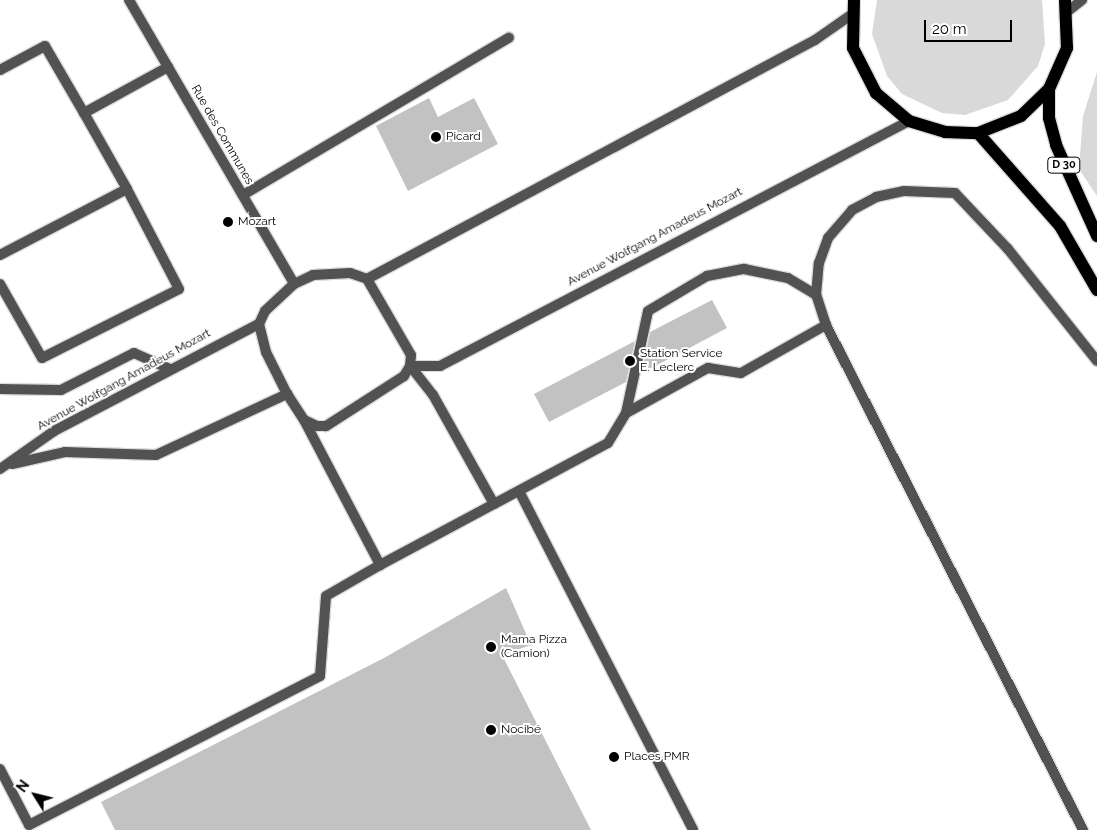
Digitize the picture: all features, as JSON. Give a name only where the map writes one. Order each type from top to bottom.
[{"type":"main road","points":[[854,0],[850,15],[853,48],[867,79],[909,121],[945,132],[978,133],[1021,116],[1049,89],[1067,48],[1066,6]]},
{"type":"main road","name":"D 30","points":[[1049,89],[1049,118],[1056,144],[1097,236]]},
{"type":"main road","points":[[978,133],[1060,226],[1097,290]]},
{"type":"street","name":"Rue des Communes","points":[[129,0],[294,284]]},
{"type":"street","points":[[1066,6],[1082,0]]},
{"type":"street","points":[[367,279],[815,40],[850,15]]},
{"type":"street","points":[[243,195],[509,38]]},
{"type":"street","points":[[0,70],[45,46],[127,189],[179,290],[42,358],[0,284]]},
{"type":"street","points":[[84,113],[168,67]]},
{"type":"street","name":"Avenue Wolfgang Amadeus Mozart","points":[[410,366],[440,366],[909,121]]},
{"type":"street","points":[[0,255],[127,189]]},
{"type":"street","points":[[1083,830],[826,325],[816,295],[819,263],[828,238],[852,210],[876,197],[904,191],[955,194],[1008,249],[1097,361]]},
{"type":"street","points":[[0,769],[29,825],[320,676],[326,596],[608,443],[626,413],[648,311],[707,276],[744,269],[788,278],[816,295]]},
{"type":"street","points":[[304,420],[326,426],[404,376],[410,366],[411,355],[367,279],[350,273],[313,275],[294,284],[265,311],[259,324],[266,352],[287,394],[304,420],[380,565]]},
{"type":"street","name":"Avenue Wolfgang Amadeus Mozart","points":[[3,467],[54,431],[259,324]]},
{"type":"street","points":[[626,413],[708,368],[741,373],[826,325]]},
{"type":"street","points":[[0,389],[60,390],[134,353],[170,369]]},
{"type":"street","points":[[410,366],[433,395],[494,504]]},
{"type":"street","name":"Avenue Wolfgang Amadeus Mozart","points":[[3,467],[65,452],[156,455],[287,394]]},
{"type":"street","points":[[519,491],[694,830]]},
{"type":"shaded area","points":[[877,0],[1042,0],[1045,44],[1038,66],[1008,100],[965,115],[942,113],[902,94],[887,76],[872,34]]},
{"type":"shaded area","points":[[1097,72],[1097,196],[1079,169],[1083,116]]},
{"type":"building","name":"Picard","points":[[429,98],[438,117],[474,98],[498,144],[408,191],[376,126]]},
{"type":"building","points":[[712,300],[727,328],[642,373],[650,332]]},
{"type":"building","points":[[635,341],[626,382],[549,422],[534,394]]},
{"type":"building","points":[[506,588],[531,645],[502,655],[591,830],[115,830],[101,802],[384,658]]},
{"type":"place","name":"Picard","points":[[436,137]]},
{"type":"place","name":"Mozart","points":[[228,222]]},
{"type":"place","name":"Station Service E. Leclerc","points":[[630,361]]},
{"type":"place","name":"Mama Pizza (Camion)","points":[[491,647]]},
{"type":"place","name":"Nocibé","points":[[491,730]]},
{"type":"place","name":"Places PMR","points":[[614,757]]}]
